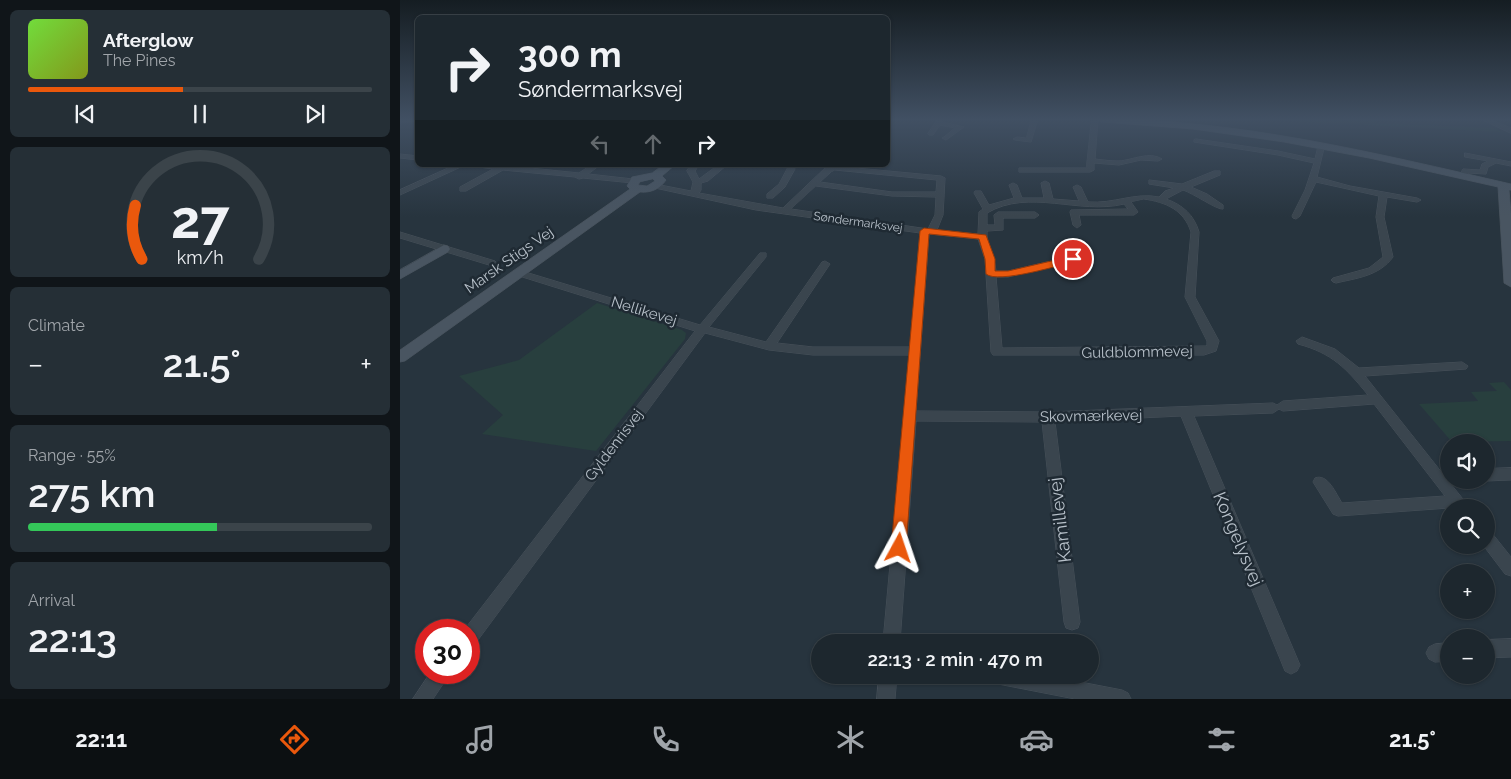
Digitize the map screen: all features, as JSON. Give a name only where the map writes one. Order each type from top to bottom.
[{"type":"street","points":[[1022,170],[1090,170],[1092,152]]},
{"type":"street","points":[[1268,152],[1318,162]]},
{"type":"street","points":[[1296,216],[1308,196],[1321,152]]},
{"type":"street","points":[[1348,152],[1507,186],[1511,283]]},
{"type":"street","points":[[1468,155],[1511,164]]},
{"type":"street","points":[[400,156],[415,158]]},
{"type":"street","points":[[1091,161],[1119,163],[1141,158],[1158,159]]},
{"type":"street","points":[[1463,176],[1466,171],[1484,172],[1485,166],[1495,161]]},
{"type":"street","points":[[400,193],[457,167]]},
{"type":"street","points":[[493,167],[513,167],[635,185],[655,181],[668,167]]},
{"type":"street","points":[[579,176],[593,167]]},
{"type":"street","points":[[693,194],[697,190],[697,182],[691,171],[694,167]]},
{"type":"street","points":[[697,182],[705,179],[720,167]]},
{"type":"street","points":[[770,196],[782,185],[791,169],[790,167]]},
{"type":"street","points":[[463,189],[500,168]]},
{"type":"street","name":"Søndermarksvej","points":[[785,211],[828,170],[835,168],[898,176],[941,178],[939,215],[928,231]]},
{"type":"street","points":[[1161,200],[1184,186],[1217,172]]},
{"type":"street","points":[[1314,179],[1383,195],[1417,200]]},
{"type":"street","name":"Søndermarksvej","points":[[655,181],[693,194],[785,211],[928,231],[982,232]]},
{"type":"street","points":[[1152,182],[1184,186],[1211,199],[1220,207]]},
{"type":"street","points":[[814,183],[892,194],[939,195]]},
{"type":"street","points":[[1045,183],[1049,200]]},
{"type":"street","name":"Marsk Stigs Vej","points":[[400,357],[519,273],[635,185]]},
{"type":"street","points":[[1013,185],[1019,201]]},
{"type":"street","points":[[1077,187],[1085,204]]},
{"type":"street","points":[[978,193],[987,209],[982,217],[982,232],[1000,228],[998,216],[1035,215]]},
{"type":"street","points":[[1336,280],[1384,264],[1388,257],[1380,217],[1383,195]]},
{"type":"street","name":"Guldblommevej","points":[[982,232],[990,259],[997,352],[1204,351],[1212,348],[1213,340],[1190,297],[1194,225],[1184,211],[1170,202],[1144,198],[1109,205],[1049,200],[1019,201],[1002,203],[987,209]]},
{"type":"street","points":[[1077,225],[1074,212],[1134,212],[1126,201]]},
{"type":"street","points":[[892,634],[909,416],[928,231]]},
{"type":"street","points":[[400,235],[492,264]]},
{"type":"street","points":[[400,275],[444,249]]},
{"type":"street","name":"Gyldenrisvej","points":[[480,623],[702,329],[763,255]]},
{"type":"street","points":[[991,274],[1008,274],[1073,259]]},
{"type":"street","points":[[769,346],[825,264]]},
{"type":"street","name":"Nellikevej","points":[[519,273],[702,329],[769,346],[814,351],[915,351]]},
{"type":"street","points":[[1302,341],[1329,350],[1342,357],[1440,472]]},
{"type":"street","points":[[1356,372],[1462,366]]},
{"type":"street","name":"Skovmærkevej","points":[[909,416],[1048,417],[1186,413],[1378,399]]},
{"type":"street","name":"Kongelysvej","points":[[1186,413],[1291,665]]},
{"type":"street","name":"Kamillevej","points":[[1048,417],[1072,622]]},
{"type":"street","points":[[1495,475],[1511,474]]},
{"type":"street","points":[[1320,482],[1338,510],[1440,505]]},
{"type":"street","points":[[1495,549],[1511,569]]},
{"type":"street","points":[[1495,649],[1511,648]]},
{"type":"street","points":[[422,699],[433,684]]},
{"type":"street","points":[[886,699],[887,684]]},
{"type":"street","points":[[1037,684],[1088,696],[1122,699]]},
{"type":"green space","points":[[597,303],[682,330],[686,333],[685,339],[596,451],[482,434],[503,415],[459,376],[519,360]]},
{"type":"green space","points":[[1504,382],[1511,390],[1511,441],[1495,441],[1495,434],[1445,434],[1419,404],[1478,401],[1471,392],[1497,391],[1489,383]]},
{"type":"route","points":[[899,548],[924,231],[982,237],[990,259],[991,274],[1008,274],[1073,259]]}]
